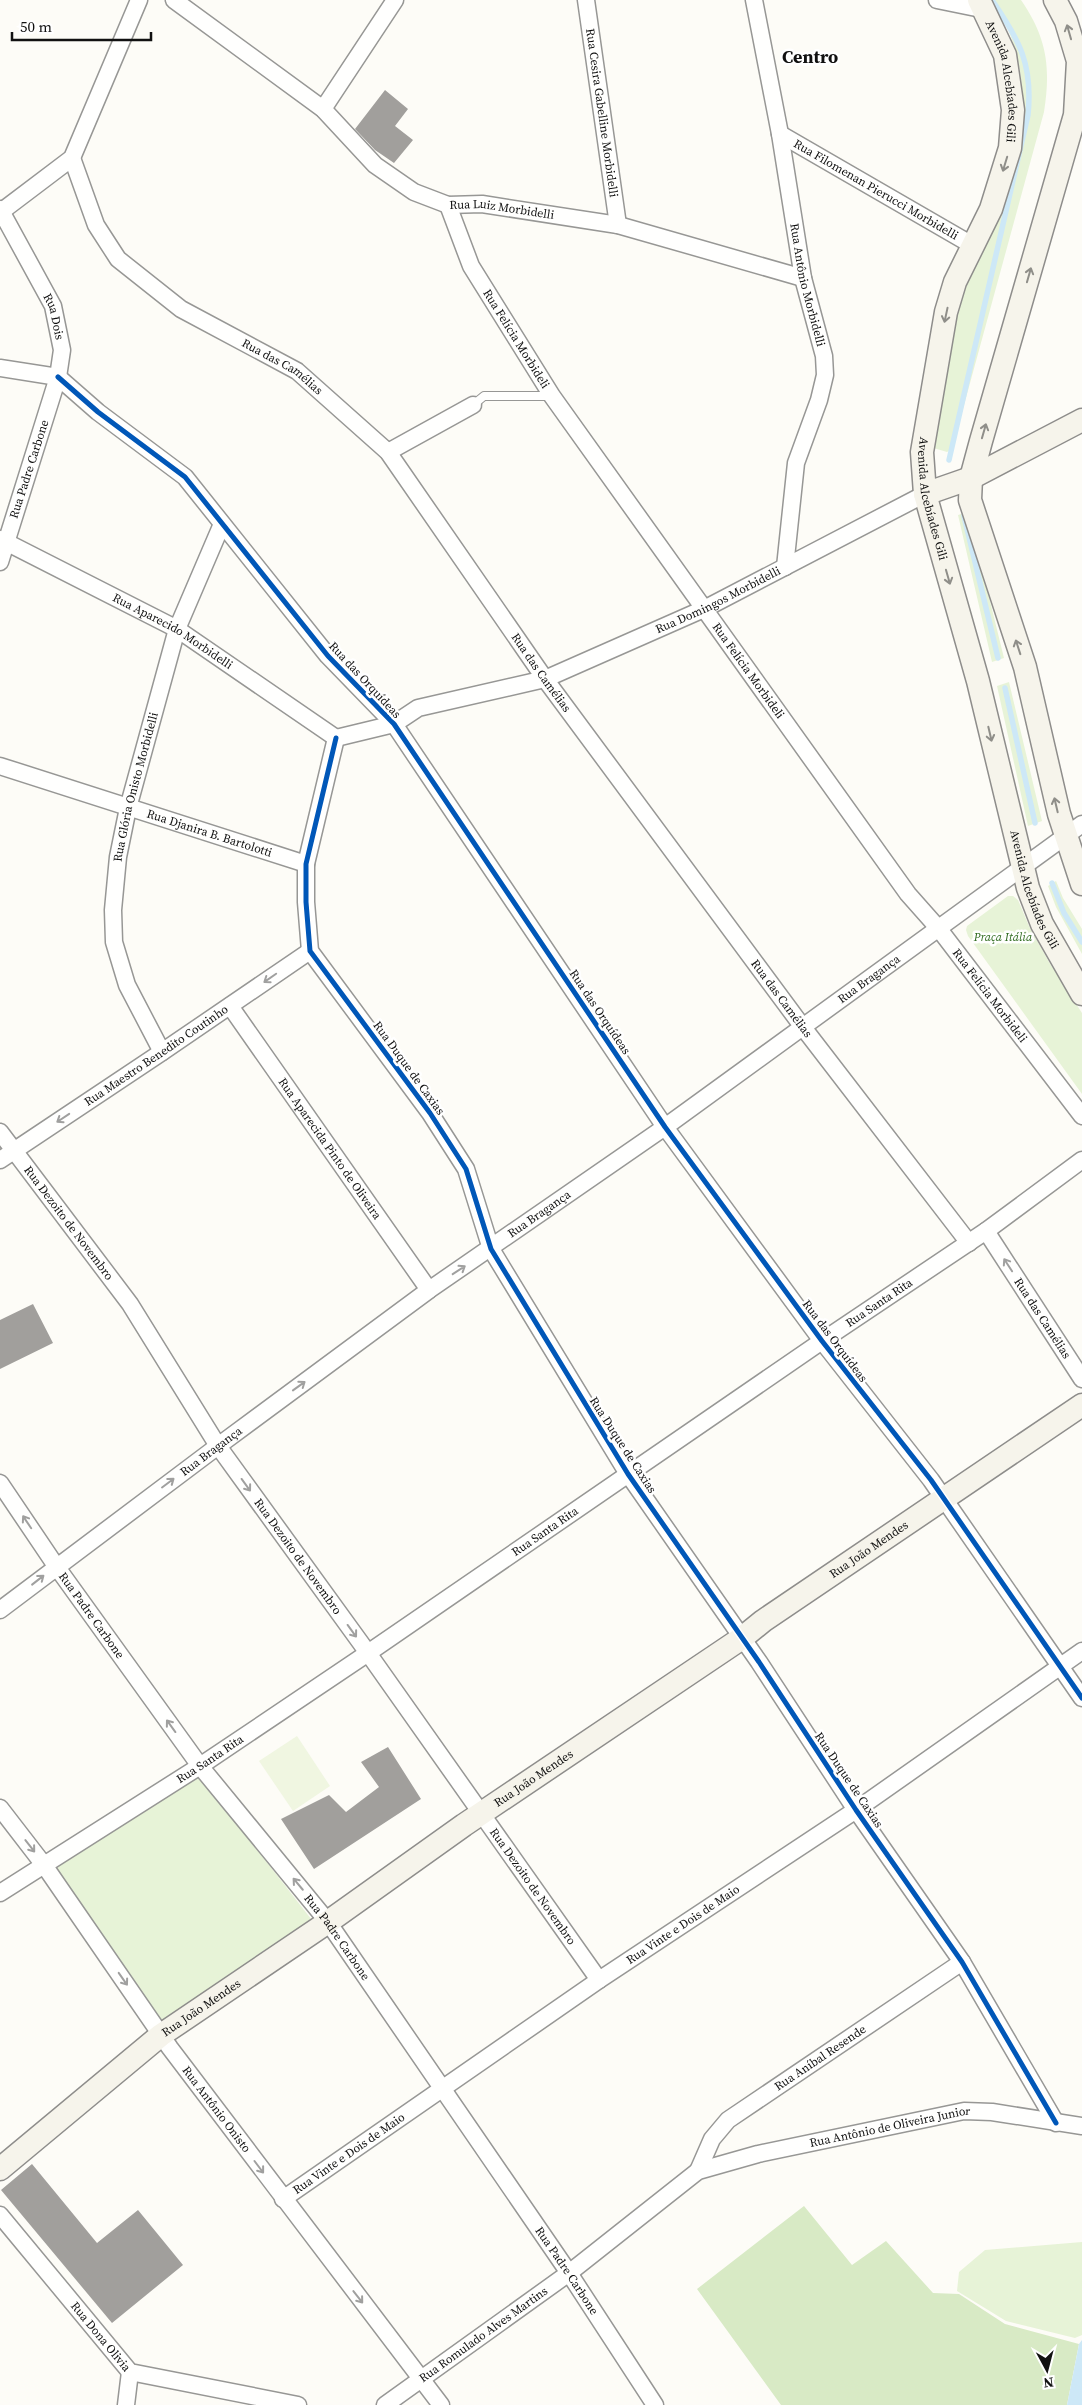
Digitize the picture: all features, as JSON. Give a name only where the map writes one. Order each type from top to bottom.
[{"type":"street","points":[[1,210],[72,158],[139,0]]},
{"type":"street","name":"Rua Luiz Morbidelli","points":[[174,0],[323,109],[375,164],[414,192],[448,205],[482,204],[618,226],[802,278]]},
{"type":"street","points":[[323,109],[395,0]]},
{"type":"street","name":"Rua Cesira Gabelline Morbidelli","points":[[586,0],[618,226]]},
{"type":"street","name":"Rua Antônio Morbidelli","points":[[754,0],[780,134],[802,278],[824,356],[824,375],[820,400],[796,463],[790,504],[785,567]]},
{"type":"street","points":[[937,0],[983,5]]},
{"type":"street","points":[[1055,0],[1066,21],[1078,61],[1078,114],[972,478],[970,500],[1025,667],[1074,830],[1082,884]]},
{"type":"street","name":"Avenida Alcebíades Gili","points":[[983,5],[1005,55],[1013,110],[1010,148],[992,209],[972,245],[955,282],[946,312],[922,452],[925,494],[978,681],[1022,868],[1042,924],[1082,994]]},
{"type":"street","name":"Rua Filomenan Pierucci Morbidelli","points":[[780,134],[972,245]]},
{"type":"street","name":"Rua das Camélias","points":[[72,158],[96,225],[118,259],[181,309],[297,371],[388,452],[544,679],[802,1026],[969,1243]]},
{"type":"street","name":"Rua Felícia Morbideli","points":[[448,205],[471,266],[552,396],[706,608],[908,894],[939,929],[1082,1116]]},
{"type":"street","name":"Rua Dois","points":[[1,210],[54,306],[62,350],[58,377]]},
{"type":"street","points":[[0,368],[58,377]]},
{"type":"street","name":"Rua das Orquídeas","points":[[58,377],[98,412],[185,477],[328,656],[394,724],[665,1127],[822,1341],[944,1498],[1082,1698]]},
{"type":"street","name":"Rua Padre Carbone","points":[[0,562],[3,540],[58,377]]},
{"type":"street","points":[[388,452],[473,405]]},
{"type":"street","name":"Rua Domingos Morbidelli","points":[[336,738],[394,724],[418,708],[544,679],[706,608],[925,494],[972,478],[1082,420]]},
{"type":"street","name":"Rua Glória Onisto Morbidelli","points":[[162,1052],[127,985],[114,942],[114,901],[118,857],[128,808],[177,629],[222,524]]},
{"type":"street","name":"Rua Aparecido Morbidelli","points":[[3,540],[177,629],[336,738]]},
{"type":"street","points":[[310,951],[306,902],[306,864],[336,738]]},
{"type":"street","name":"Rua Djanira B. Bartolotti","points":[[0,766],[306,864]]},
{"type":"street","name":"Rua Bragança","points":[[0,1610],[56,1566],[429,1290],[665,1127],[1074,830]]},
{"type":"street","name":"Rua Maestro Benedito Coutinho","points":[[7,1156],[310,951]]},
{"type":"street","name":"Rua Duque de Caxias","points":[[310,951],[430,1113],[466,1169],[491,1249],[628,1474],[742,1638],[856,1810],[962,1962],[1056,2122]]},
{"type":"street","name":"Rua Aparecida Pinto de Oliveira","points":[[230,1006],[429,1290]]},
{"type":"street","name":"Rua Dezoito de Novembro","points":[[0,1132],[7,1156],[130,1304],[218,1446],[368,1653],[599,1980]]},
{"type":"street","name":"Rua Santa Rita","points":[[0,1893],[200,1766],[368,1653],[822,1341],[986,1232],[1082,1160]]},
{"type":"street","name":"Rua das Camélias","points":[[986,1232],[1082,1379]]},
{"type":"street","name":"Rua João Mendes","points":[[0,2169],[161,2035],[742,1638],[763,1621],[1082,1405]]},
{"type":"street","name":"Rua Padre Carbone","points":[[0,1483],[56,1566],[200,1766],[328,1922],[568,2273],[655,2405]]},
{"type":"street","name":"Rua Vinte e Dois de Maio","points":[[283,2199],[599,1980],[856,1810],[1082,1651]]},
{"type":"street","name":"Rua Antônio Onisto","points":[[0,1808],[44,1865],[161,2035],[283,2199],[441,2405]]},
{"type":"street","name":"Rua Aníbal Resende","points":[[698,2171],[712,2139],[728,2120],[962,1962]]},
{"type":"street","name":"Rua Antônio de Oliveira Junior","points":[[698,2171],[758,2154],[964,2110],[992,2112],[1082,2126]]},
{"type":"street","name":"Rua Romulado Alves Martins","points":[[386,2405],[568,2273],[698,2171]]},
{"type":"street","name":"Rua Dona Olivia","points":[[0,2215],[130,2372],[298,2405]]},
{"type":"street","points":[[126,2405],[130,2372]]},
{"type":"lane","points":[[473,405],[484,396],[552,396]]},
{"type":"green space","points":[[988,0],[1021,0],[1030,14],[1042,40],[1045,53],[1047,67],[1046,96],[1044,112],[952,449],[947,452],[930,447],[951,308],[1022,135],[1023,92],[1015,48],[999,13]]},
{"type":"green space","points":[[968,512],[1004,658],[992,662],[958,515]]},
{"type":"green space","points":[[1009,682],[1042,821],[1028,826],[997,686]]},
{"type":"green space","points":[[1056,881],[1063,898],[1082,929],[1082,954],[1056,907],[1048,886]]},
{"type":"green space","name":"Praça Itália","points":[[1008,896],[1013,896],[1018,900],[1029,926],[1049,962],[1082,1013],[1082,1094],[968,936],[967,926]]},
{"type":"green space","points":[[297,1736],[330,1786],[293,1811],[259,1761]]},
{"type":"green space","points":[[198,1774],[315,1924],[161,2027],[55,1866]]},
{"type":"green space","points":[[804,2206],[852,2265],[886,2241],[933,2293],[959,2294],[1005,2324],[1079,2344],[1067,2405],[781,2405],[697,2289]]},
{"type":"green space","points":[[1082,2242],[1082,2335],[1075,2338],[1006,2321],[957,2291],[959,2272],[985,2250]]},
{"type":"water","points":[[1082,2340],[1082,2405],[1067,2405],[1079,2344]]},
{"type":"building","points":[[385,90],[408,109],[395,126],[413,140],[394,163],[375,150],[355,129]]},
{"type":"building","points":[[33,1304],[53,1343],[0,1369],[0,1320]]},
{"type":"building","points":[[388,1747],[421,1799],[314,1869],[281,1819],[329,1795],[346,1812],[379,1787],[361,1762]]},
{"type":"building","points":[[32,2164],[97,2243],[138,2210],[183,2265],[112,2323],[1,2190]]},
{"type":"waterway","points":[[949,460],[1028,115],[1028,82],[1022,54],[1010,28],[992,0]]},
{"type":"waterway","points":[[964,516],[998,658]]},
{"type":"waterway","points":[[1005,688],[1035,823]]},
{"type":"waterway","points":[[1052,883],[1064,913],[1082,942]]},
{"type":"cycle path","points":[[58,377],[98,412],[185,477],[328,656],[394,724],[665,1127],[822,1341],[931,1480],[1082,1698]]},
{"type":"cycle path","points":[[336,738],[306,864],[306,902],[310,951],[430,1113],[466,1169],[491,1249],[628,1474],[759,1662],[856,1810],[962,1962],[1056,2123]]},
{"type":"district","name":"Centro","points":[[810,57]]}]
